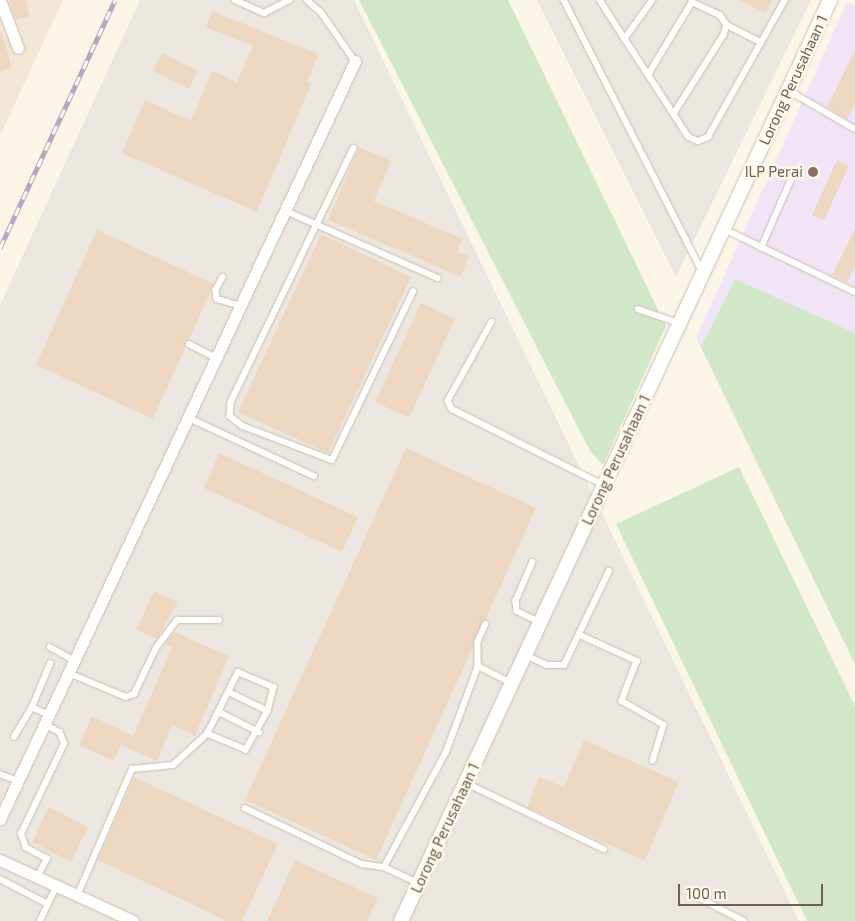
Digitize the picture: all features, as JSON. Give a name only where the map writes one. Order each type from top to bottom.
[{"type":"street","points":[[0,0],[18,48]]},
{"type":"street","name":"Lorong Perusahaan 1","points":[[401,921],[830,0]]},
{"type":"street","points":[[0,819],[242,306],[355,61]]},
{"type":"street","points":[[0,860],[133,921]]},
{"type":"lane","points":[[235,0],[264,13],[275,11],[290,0]]},
{"type":"lane","points":[[307,0],[321,12],[355,61]]},
{"type":"lane","points":[[564,0],[703,273]]},
{"type":"lane","points":[[600,0],[689,137],[698,141],[708,137],[785,0]]},
{"type":"lane","points":[[625,39],[652,0]]},
{"type":"lane","points":[[648,75],[692,2],[720,15],[727,25],[761,42]]},
{"type":"lane","points":[[674,114],[727,25]]},
{"type":"lane","points":[[788,90],[855,128]]},
{"type":"lane","points":[[354,148],[231,404],[230,416],[243,426],[332,460],[413,292]]},
{"type":"lane","points":[[762,248],[793,175]]},
{"type":"lane","points":[[286,211],[438,278]]},
{"type":"lane","points":[[724,228],[855,292]]},
{"type":"lane","points":[[223,277],[216,290],[217,299],[242,306]]},
{"type":"lane","points":[[638,308],[680,323]]},
{"type":"lane","points":[[492,322],[448,401],[452,409],[604,485]]},
{"type":"lane","points":[[189,344],[217,358]]},
{"type":"lane","points":[[189,418],[314,476]]},
{"type":"lane","points":[[533,562],[516,601],[517,612],[540,622]]},
{"type":"lane","points":[[525,656],[560,667],[567,661],[609,571]]},
{"type":"lane","points":[[69,673],[126,697],[134,694],[156,648],[177,620],[220,620]]},
{"type":"lane","points":[[384,867],[446,752],[478,666],[478,642],[486,624]]},
{"type":"lane","points":[[580,635],[637,661],[622,701],[664,725],[653,760]]},
{"type":"lane","points":[[50,647],[75,660]]},
{"type":"lane","points":[[14,737],[32,707],[50,664]]},
{"type":"lane","points":[[478,666],[512,683]]},
{"type":"lane","points":[[77,896],[132,768],[169,768],[207,734],[242,671],[274,687],[268,711],[259,732],[244,751],[207,734]]},
{"type":"lane","points":[[229,692],[268,711]]},
{"type":"lane","points":[[32,707],[60,733],[64,744],[21,834],[26,848],[46,859],[37,877]]},
{"type":"lane","points":[[219,712],[259,732]]},
{"type":"lane","points":[[0,774],[18,781]]},
{"type":"lane","points":[[466,782],[604,849]]},
{"type":"lane","points":[[245,808],[362,864],[384,867],[419,883]]},
{"type":"lane","points":[[0,879],[48,904]]},
{"type":"lane","points":[[40,921],[56,886]]},
{"type":"lane","points":[[694,896],[744,921]]},
{"type":"shaded area","points":[[0,0],[63,0],[0,136]]},
{"type":"shaded area","points":[[140,0],[354,0],[799,921],[0,921],[0,305]]},
{"type":"shaded area","points":[[537,0],[811,0],[676,277]]},
{"type":"shaded area","name":"ILP Perai","points":[[847,2],[855,6],[855,664],[696,338]]},
{"type":"green space","points":[[359,0],[508,0],[666,326],[603,465],[590,451]]},
{"type":"green space","points":[[735,279],[855,333],[855,664],[701,347]]},
{"type":"green space","points":[[739,467],[855,706],[855,921],[807,921],[616,524]]},
{"type":"building","points":[[9,0],[26,0],[30,16],[16,20]]},
{"type":"building","points":[[738,0],[772,0],[766,13]]},
{"type":"building","points":[[212,11],[318,54],[307,82],[311,84],[257,212],[122,153],[145,100],[191,121],[212,71],[237,82],[253,46],[206,27]]},
{"type":"building","points":[[2,32],[12,68],[0,71],[0,33]]},
{"type":"building","points":[[855,50],[855,103],[847,119],[827,107]]},
{"type":"building","points":[[162,53],[198,71],[189,89],[153,71]]},
{"type":"building","points":[[359,147],[391,161],[374,201],[463,239],[457,251],[469,256],[461,277],[328,220]]},
{"type":"building","points":[[837,160],[849,166],[824,220],[812,215]]},
{"type":"building","points":[[855,229],[855,266],[847,282],[832,275]]},
{"type":"building","points":[[97,230],[214,284],[153,419],[36,365]]},
{"type":"building","points":[[321,234],[411,277],[328,453],[238,412]]},
{"type":"building","points":[[421,303],[455,319],[409,418],[375,402]]},
{"type":"building","points":[[406,448],[536,508],[376,860],[245,800]]},
{"type":"building","points":[[219,453],[358,517],[342,552],[204,488]]},
{"type":"building","points":[[154,591],[178,602],[157,639],[136,630]]},
{"type":"building","points":[[174,632],[229,656],[195,736],[172,725],[157,761],[121,745],[113,761],[79,745],[92,716],[133,736],[172,647],[165,644]]},
{"type":"building","points":[[584,740],[679,782],[645,861],[527,807],[539,777],[564,787]]},
{"type":"building","points":[[134,777],[278,844],[242,921],[227,921],[98,860]]},
{"type":"building","points":[[49,807],[88,827],[71,862],[32,842]]},
{"type":"building","points":[[295,860],[378,898],[367,921],[267,921]]},
{"type":"railway","points":[[0,248],[115,0]]},
{"type":"place","name":"ILP Perai","points":[[813,172]]}]
